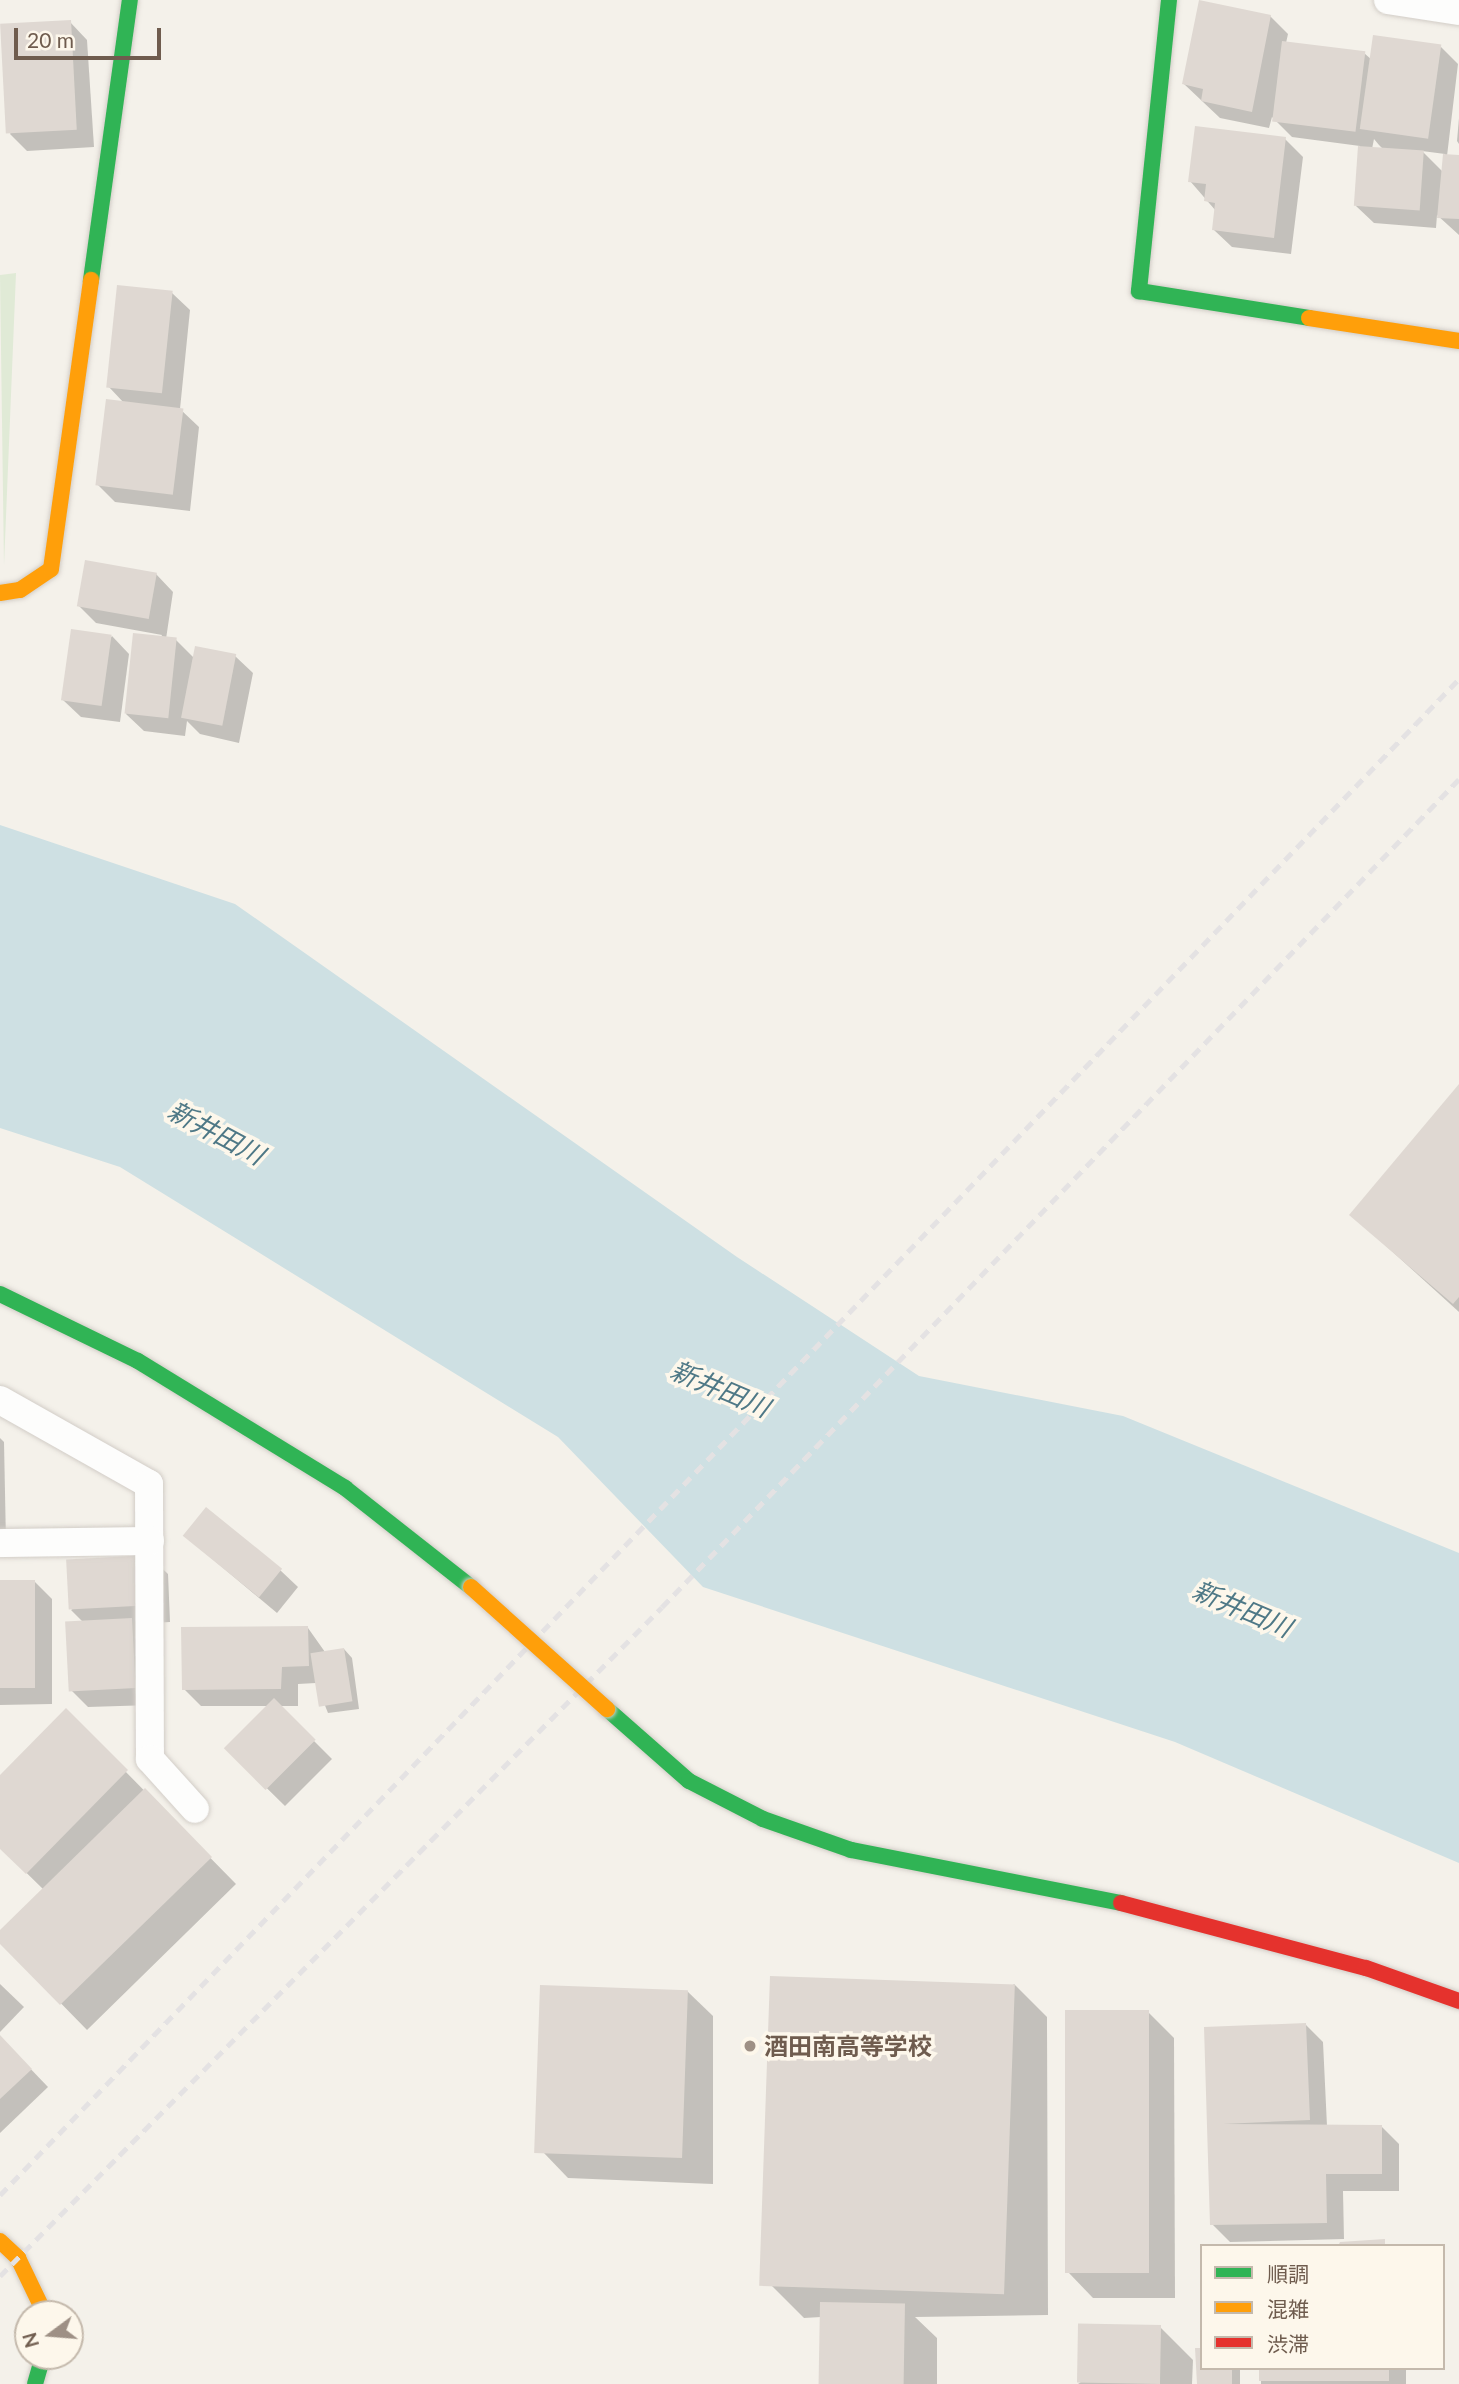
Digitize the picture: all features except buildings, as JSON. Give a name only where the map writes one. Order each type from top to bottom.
[{"type":"street","points":[[0,593],[20,590],[51,569],[130,0]]},
{"type":"street","points":[[1169,0],[1139,291],[1459,341]]},
{"type":"street","points":[[0,1294],[138,1361],[345,1488],[471,1587],[689,1781],[763,1819],[851,1850],[1138,1906],[1366,1968],[1459,2001]]},
{"type":"street","points":[[0,2241],[18,2258],[38,2300]]},
{"type":"lane","points":[[1388,0],[1459,11]]},
{"type":"lane","points":[[0,1400],[149,1484],[150,1759],[195,1809]]},
{"type":"lane","points":[[0,1543],[150,1541]]},
{"type":"green space","points":[[16,273],[4,565],[0,275]]},
{"type":"water","name":"新井田川","points":[[0,825],[235,904],[737,1257],[919,1376],[1123,1416],[1459,1553],[1459,1863],[1175,1742],[703,1587],[558,1437],[120,1167],[0,1128]]},
{"type":"railway","points":[[0,2195],[1459,679]]},
{"type":"railway","points":[[0,2276],[662,1607],[1459,779]]},
{"type":"traffic: fast","points":[[91,280],[130,0]]},
{"type":"traffic: fast","points":[[1169,0],[1139,291],[1309,318]]},
{"type":"traffic: fast","points":[[0,1294],[138,1361],[345,1488],[471,1587]]},
{"type":"traffic: fast","points":[[607,1709],[689,1781],[763,1819],[851,1850],[1121,1903]]},
{"type":"traffic: fast","points":[[35,2384],[39,2370]]},
{"type":"traffic: slow","points":[[0,593],[20,590],[51,569],[91,280]]},
{"type":"traffic: slow","points":[[1309,318],[1459,341]]},
{"type":"traffic: slow","points":[[471,1587],[607,1709]]},
{"type":"traffic: slow","points":[[0,2241],[18,2258],[38,2300]]},
{"type":"traffic: jam","points":[[1121,1903],[1366,1968],[1459,2001]]},
{"type":"place","name":"酒田南高等学校","points":[[750,2046]]}]
